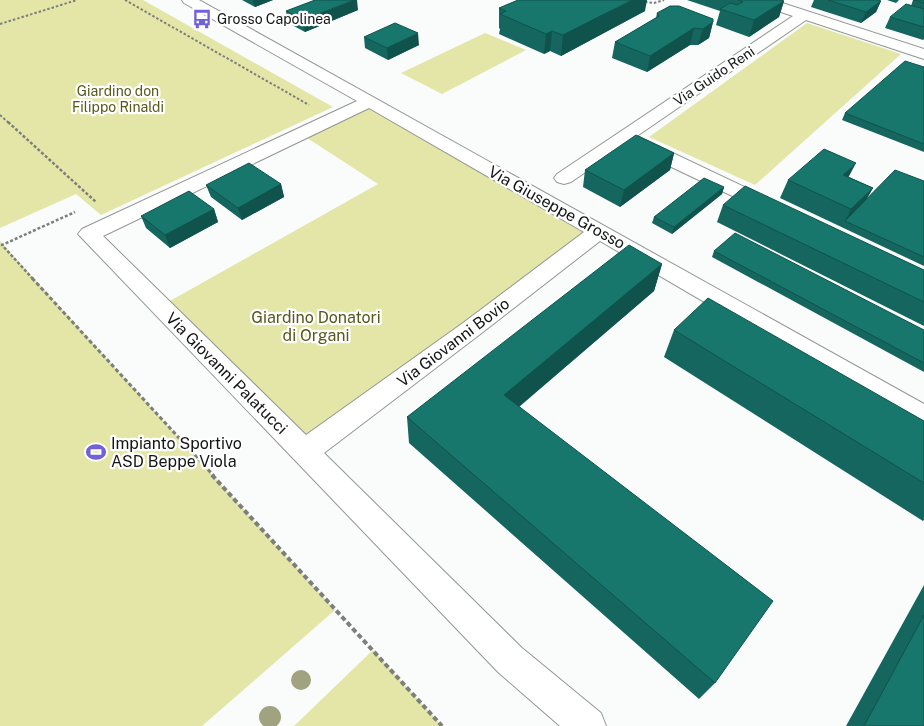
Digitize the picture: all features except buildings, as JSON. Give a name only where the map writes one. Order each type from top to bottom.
[{"type":"street","name":"Via Giuseppe Grosso","points":[[189,0],[924,417]]},
{"type":"street","points":[[759,0],[923,53]]},
{"type":"street","name":"Via Guido Reni","points":[[564,178],[804,15]]},
{"type":"street","name":"Via Giovanni Palatucci","points":[[369,102],[89,234],[510,660],[588,726]]},
{"type":"street","points":[[624,137],[783,212]]},
{"type":"street","name":"Via Giovanni Bovio","points":[[305,451],[471,329],[599,231]]},
{"type":"path","points":[[0,24],[77,0]]},
{"type":"path","points":[[638,1],[654,3],[664,0]]},
{"type":"path","points":[[0,115],[96,202]]},
{"type":"green space","name":"Giardino don Filippo Rinaldi","points":[[0,0],[143,0],[333,107],[101,215],[76,194],[0,228]]},
{"type":"green space","points":[[807,23],[901,54],[755,185],[649,137]]},
{"type":"green space","points":[[485,33],[526,50],[442,94],[401,73]]},
{"type":"green space","name":"Giardino Donatori di Organi","points":[[369,102],[600,230],[305,450],[161,306],[378,184],[301,134]]},
{"type":"green space","name":"Impianto Sportivo ASD Beppe Viola","points":[[0,241],[335,610],[202,726],[0,726]]},
{"type":"green space","points":[[373,650],[442,726],[294,726]]},
{"type":"place","name":"Grosso Capolinea","points":[[202,19]]},
{"type":"place","name":"Impianto Sportivo ASD Beppe Viola","points":[[96,452]]}]
